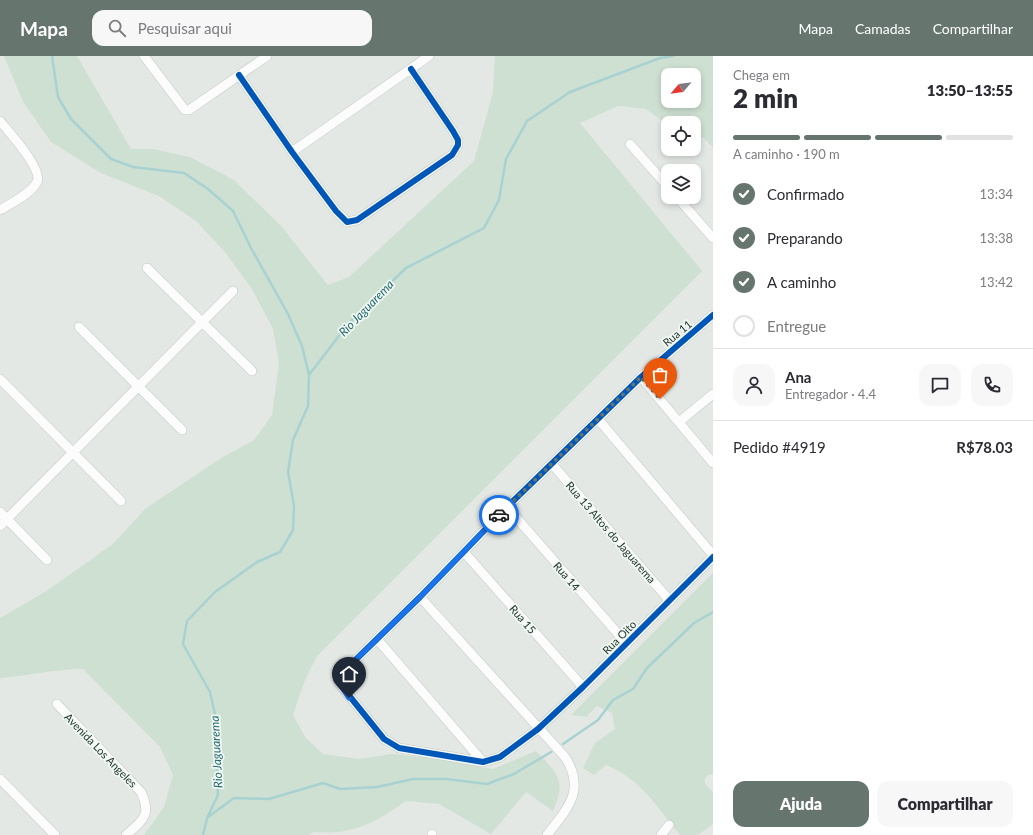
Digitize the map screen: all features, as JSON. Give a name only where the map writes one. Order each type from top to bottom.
[{"type":"street","points":[[144,56],[185,110],[189,110],[267,56]]},
{"type":"street","points":[[292,152],[429,56]]},
{"type":"street","points":[[239,75],[292,152],[336,211],[347,222],[357,220],[452,154],[458,146],[458,140],[411,69]]},
{"type":"street","points":[[0,121],[38,174],[37,183],[0,210]]},
{"type":"street","points":[[630,144],[661,179]]},
{"type":"street","points":[[683,204],[712,236]]},
{"type":"street","points":[[147,268],[252,371]]},
{"type":"street","points":[[0,526],[234,291]]},
{"type":"street","name":"Rua 11","points":[[483,762],[399,748],[391,744],[384,739],[342,689],[339,683],[340,675],[420,597],[507,507],[641,377],[713,316]]},
{"type":"street","points":[[79,327],[182,430]]},
{"type":"street","points":[[641,377],[713,463]]},
{"type":"street","points":[[0,379],[121,501]]},
{"type":"street","points":[[678,422],[713,394]]},
{"type":"street","points":[[598,419],[713,556]]},
{"type":"street","name":"Rua 13 Altos do Jaguarema","points":[[552,464],[670,601]]},
{"type":"street","name":"Rua 14","points":[[507,507],[627,644]]},
{"type":"street","points":[[0,512],[47,560]]},
{"type":"street","name":"Rua 15","points":[[464,552],[583,687]]},
{"type":"street","name":"Rua Oito","points":[[483,762],[500,757],[538,729],[627,644],[713,556]]},
{"type":"street","points":[[420,597],[538,729],[565,757],[572,770],[576,783],[568,807],[547,835]]},
{"type":"street","points":[[377,639],[483,762]]},
{"type":"street","name":"Avenida Los Angeles","points":[[58,704],[141,792],[145,801],[146,814],[143,820],[126,835]]},
{"type":"street","points":[[0,779],[55,835]]},
{"type":"street","points":[[661,835],[669,825]]},
{"type":"green space","points":[[4,56],[77,56],[131,149],[153,149],[190,157],[234,180],[282,227],[328,285],[349,277],[474,161],[493,92],[495,56],[713,56],[713,148],[704,138],[701,137],[701,116],[661,116],[661,120],[646,109],[618,106],[580,123],[702,271],[317,656],[305,680],[293,715],[306,738],[323,754],[359,759],[391,754],[423,757],[493,769],[536,751],[555,772],[560,784],[553,811],[526,792],[491,834],[439,804],[406,801],[374,821],[363,826],[341,832],[313,832],[309,835],[144,835],[164,807],[173,775],[160,747],[83,669],[62,670],[0,678],[0,618],[45,592],[113,544],[145,509],[221,458],[254,440],[272,415],[279,363],[273,329],[252,289],[224,251],[196,221],[159,196],[101,173],[51,142],[23,102]]},
{"type":"green space","points":[[713,573],[713,775],[710,774],[705,778],[705,784],[713,792],[713,824],[698,835],[680,835],[648,795],[629,778],[606,765],[594,775],[583,768],[595,743],[615,729],[612,713],[597,706],[586,717],[571,715]]},
{"type":"waterway","points":[[52,56],[58,97],[71,119],[111,159],[133,167],[184,173],[208,189],[233,211],[251,248],[288,314],[302,346],[309,375]]},
{"type":"waterway","name":"Rio Jaguarema","points":[[203,835],[207,818],[218,795],[216,719],[210,692],[183,644],[187,621],[215,592],[257,562],[280,552],[293,530],[294,506],[288,472],[293,440],[308,406],[309,375],[348,324],[406,268],[484,228],[499,200],[506,159],[527,121],[570,92],[660,58],[673,56]]},
{"type":"waterway","points":[[563,744],[598,720],[613,700],[633,689],[647,668],[694,623],[713,612]]},
{"type":"waterway","points":[[208,817],[234,798],[269,799],[323,783],[340,789],[377,787],[413,779],[446,779],[487,784],[514,774],[551,752]]},
{"type":"cycle path","points":[[239,75],[292,152],[336,211],[347,222],[357,220],[452,155],[458,145],[458,140],[453,131],[411,69]]},
{"type":"cycle path","points":[[713,315],[641,377],[507,507],[420,597],[340,675],[338,679],[339,683],[384,739],[399,748],[483,762],[500,757],[538,729],[583,687],[713,557]]},
{"type":"way so far","points":[[499,515],[641,377],[660,399]]},
{"type":"route","points":[[349,698],[339,683],[338,679],[340,675],[420,597],[499,515]]}]
